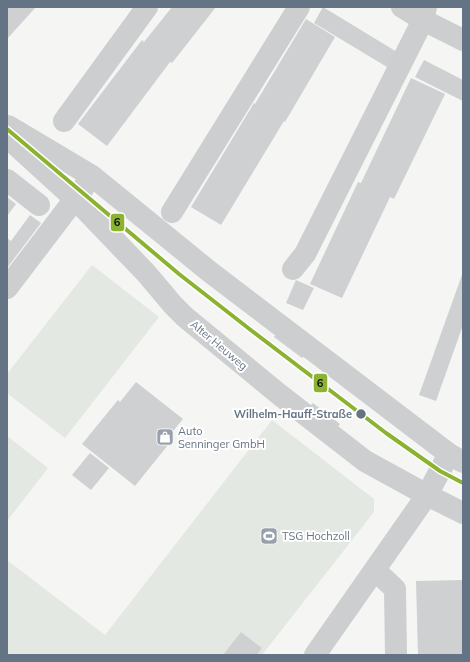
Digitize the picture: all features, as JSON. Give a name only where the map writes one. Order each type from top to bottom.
[{"type":"street","points":[[64,121],[147,7]]},
{"type":"street","points":[[172,212],[299,7]]},
{"type":"street","points":[[402,7],[425,13],[463,40]]},
{"type":"street","points":[[293,269],[305,254],[425,13]]},
{"type":"street","points":[[7,125],[92,176],[210,272],[456,458],[427,495],[315,655]]},
{"type":"street","name":"Alter Heuweg","points":[[7,137],[74,198],[146,273],[173,305],[280,395],[365,461],[463,513]]},
{"type":"street","points":[[7,288],[92,176]]},
{"type":"street","points":[[7,180],[39,205]]},
{"type":"street","points":[[375,570],[394,589],[396,655]]},
{"type":"shaded area","points":[[92,265],[159,317],[65,438],[7,393],[7,374]]},
{"type":"shaded area","name":"TSG Hochzoll","points":[[272,420],[374,499],[374,512],[262,655],[7,655],[7,560],[105,635]]},
{"type":"shaded area","points":[[7,436],[48,468],[7,521]]},
{"type":"building","points":[[7,7],[36,7],[7,39]]},
{"type":"building","points":[[172,7],[216,7],[172,63],[170,62],[107,146],[78,124],[142,40],[144,42]]},
{"type":"building","points":[[323,7],[397,52],[387,67],[314,23]]},
{"type":"building","points":[[306,19],[335,37],[285,122],[284,121],[221,225],[191,207]]},
{"type":"building","points":[[424,60],[463,80],[463,101],[415,77]]},
{"type":"building","points":[[411,78],[445,94],[394,199],[390,197],[342,298],[310,284],[358,182],[361,183]]},
{"type":"building","points":[[7,197],[16,204],[7,216]]},
{"type":"building","points":[[30,215],[41,223],[7,268],[7,238],[11,241]]},
{"type":"building","points":[[463,272],[463,325],[436,401],[419,395]]},
{"type":"building","points":[[296,280],[314,288],[303,310],[286,303]]},
{"type":"building","points":[[276,334],[304,356],[302,358],[274,337]]},
{"type":"building","points":[[136,382],[183,419],[168,437],[172,440],[135,486],[82,444],[118,400],[120,402]]},
{"type":"building","points":[[313,403],[340,424],[337,428],[309,407]]},
{"type":"building","points":[[90,453],[109,468],[91,490],[72,475]]},
{"type":"building","points":[[463,580],[463,655],[418,655],[416,581]]},
{"type":"building","points":[[241,632],[262,648],[257,655],[223,655]]},
{"type":"transit line","name":"6","points":[[7,129],[179,274],[252,331],[386,433],[440,471],[463,483]]},
{"type":"place","name":"Wilhelm-Hauff-Straße","points":[[361,414]]},
{"type":"place","name":"Auto Senninger GmbH","points":[[165,437]]},
{"type":"place","name":"TSG Hochzoll","points":[[269,536]]}]
